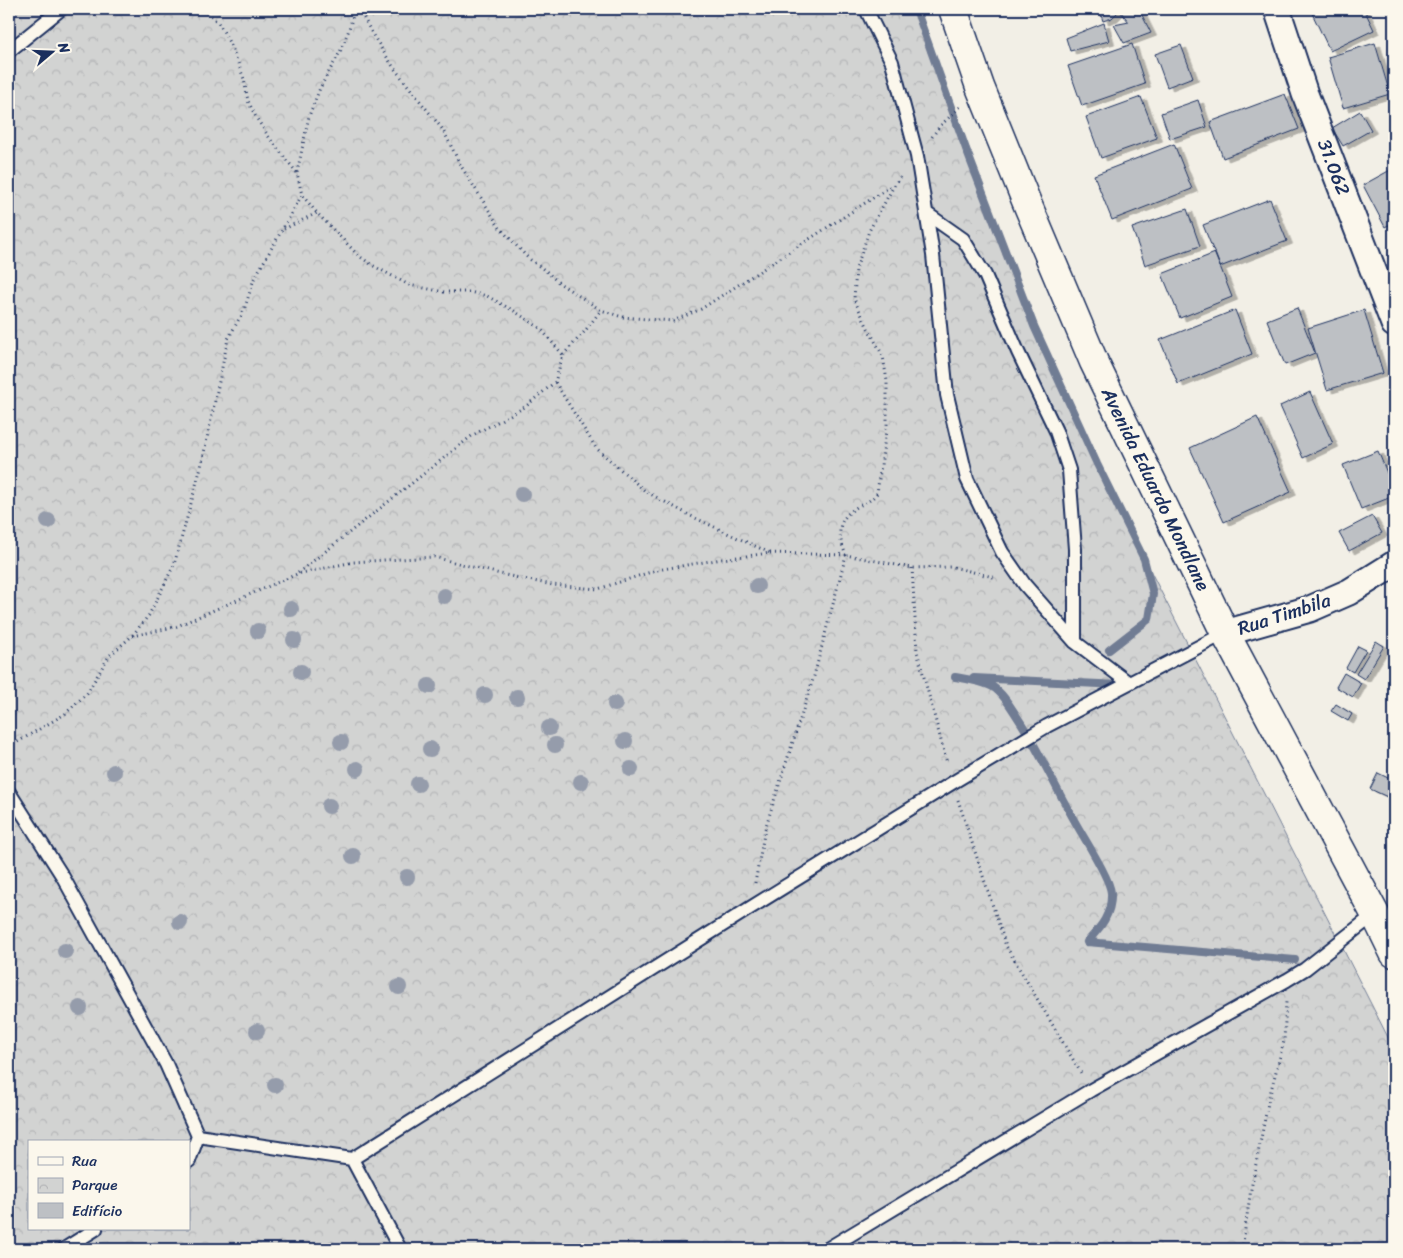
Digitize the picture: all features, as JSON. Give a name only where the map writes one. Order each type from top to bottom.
[{"type":"main road","name":"Avenida Eduardo Mondlane","points":[[953,9],[980,87],[1094,362],[1225,632],[1394,953]]},
{"type":"street","name":"31.062","points":[[1276,9],[1305,94],[1394,324]]},
{"type":"street","name":"Rua Timbila","points":[[1225,632],[1310,609],[1349,592],[1394,564]]},
{"type":"lane","points":[[9,51],[61,9]]},
{"type":"lane","points":[[866,9],[892,62],[917,156],[932,255],[947,394],[967,480],[1002,552],[1025,585],[1075,642],[1129,683]]},
{"type":"lane","points":[[926,213],[963,239],[985,275],[1018,352],[1056,431],[1069,470],[1075,549],[1075,642]]},
{"type":"lane","points":[[198,1136],[352,1158],[952,783],[1048,726],[1225,632]]},
{"type":"lane","points":[[9,792],[68,886],[166,1064],[198,1136],[190,1158]]},
{"type":"lane","points":[[828,1249],[1091,1090],[1305,969],[1375,914]]},
{"type":"lane","points":[[352,1158],[400,1249]]},
{"type":"lane","points":[[64,1249],[94,1230]]},
{"type":"path","points":[[204,9],[220,25],[233,50],[244,79],[248,101],[257,119],[297,173]]},
{"type":"path","points":[[357,9],[340,52],[320,88],[309,116],[297,173],[302,195],[359,256],[372,265],[408,285],[444,292],[470,292],[487,296],[540,328],[563,355]]},
{"type":"path","points":[[357,9],[394,68],[442,130],[461,166],[500,228],[528,258],[559,283],[600,310],[622,317],[673,321],[701,309],[895,184]]},
{"type":"path","points":[[750,908],[765,829],[814,676],[846,555],[840,542],[839,529],[845,516],[871,501],[877,493],[887,424],[887,381],[883,356],[854,299],[856,269],[869,231],[895,184],[940,127]]},
{"type":"path","points":[[9,747],[65,714],[87,693],[109,656],[132,636],[149,615],[174,565],[201,468],[228,339],[244,310],[254,279],[302,195]]},
{"type":"path","points":[[283,230],[317,213]]},
{"type":"path","points":[[297,574],[473,435],[525,407],[555,382],[563,355],[585,331],[600,310]]},
{"type":"path","points":[[555,382],[596,448],[645,491],[691,516],[770,552]]},
{"type":"path","points":[[132,636],[174,627],[297,574],[353,562],[434,557],[552,585],[598,589],[657,570],[770,552],[846,555],[912,568],[953,567],[1025,585]]},
{"type":"path","points":[[912,568],[917,651],[952,783],[1006,946],[1091,1090]]},
{"type":"path","points":[[1242,1249],[1251,1188],[1269,1098],[1284,1041],[1287,980]]},
{"type":"green space","points":[[9,9],[914,9],[1032,321],[1125,521],[1394,1049],[1394,1249],[9,1249]]},
{"type":"building","points":[[1099,9],[1118,9],[1119,11],[1112,18],[1103,21]]},
{"type":"building","points":[[1139,9],[1151,33],[1124,43],[1114,25],[1129,22],[1120,11]]},
{"type":"building","points":[[1310,9],[1364,9],[1374,30],[1330,51]]},
{"type":"building","points":[[1104,23],[1109,41],[1070,51],[1066,38]]},
{"type":"building","points":[[1375,43],[1390,94],[1343,108],[1328,57]]},
{"type":"building","points":[[1132,44],[1145,84],[1082,106],[1068,66]]},
{"type":"building","points":[[1181,45],[1193,77],[1167,87],[1155,54]]},
{"type":"building","points":[[1285,94],[1299,129],[1223,158],[1210,122]]},
{"type":"building","points":[[1141,97],[1157,138],[1101,158],[1086,117]]},
{"type":"building","points":[[1198,100],[1207,127],[1170,139],[1161,113]]},
{"type":"building","points":[[1360,111],[1371,130],[1343,146],[1332,128]]},
{"type":"building","points":[[1174,144],[1192,189],[1112,220],[1094,175]]},
{"type":"building","points":[[1394,168],[1394,222],[1385,227],[1363,185]]},
{"type":"building","points":[[1270,199],[1287,241],[1220,267],[1203,225]]},
{"type":"building","points":[[1187,209],[1200,246],[1145,265],[1132,228]]},
{"type":"building","points":[[1215,253],[1232,297],[1180,318],[1162,274]]},
{"type":"building","points":[[1297,308],[1315,353],[1285,365],[1267,320]]},
{"type":"building","points":[[1235,310],[1252,354],[1178,384],[1160,340]]},
{"type":"building","points":[[1364,310],[1383,373],[1327,390],[1308,328]]},
{"type":"building","points":[[1310,392],[1333,444],[1303,458],[1280,406]]},
{"type":"building","points":[[1257,417],[1291,492],[1224,522],[1190,448]]},
{"type":"building","points":[[1378,451],[1394,490],[1394,496],[1361,509],[1343,465]]},
{"type":"building","points":[[1372,516],[1382,533],[1349,551],[1339,533]]},
{"type":"building","points":[[1376,641],[1384,646],[1364,679],[1356,674]]},
{"type":"building","points":[[1358,646],[1366,650],[1353,672],[1346,668]]},
{"type":"building","points":[[1344,673],[1361,683],[1353,697],[1336,687]]},
{"type":"building","points":[[1336,704],[1352,714],[1348,721],[1331,711]]},
{"type":"building","points":[[1378,773],[1394,781],[1394,800],[1370,789]]},
{"type":"waterway","points":[[916,9],[966,149],[1034,326],[1097,464],[1144,559],[1153,594],[1149,619],[1109,650]]},
{"type":"waterway","points":[[955,677],[989,685],[1006,700],[1033,742],[1066,806],[1101,866],[1111,893],[1110,907],[1105,920],[1087,942]]},
{"type":"waterway","points":[[974,678],[1120,685]]},
{"type":"waterway","points":[[1087,942],[1295,960]]}]
